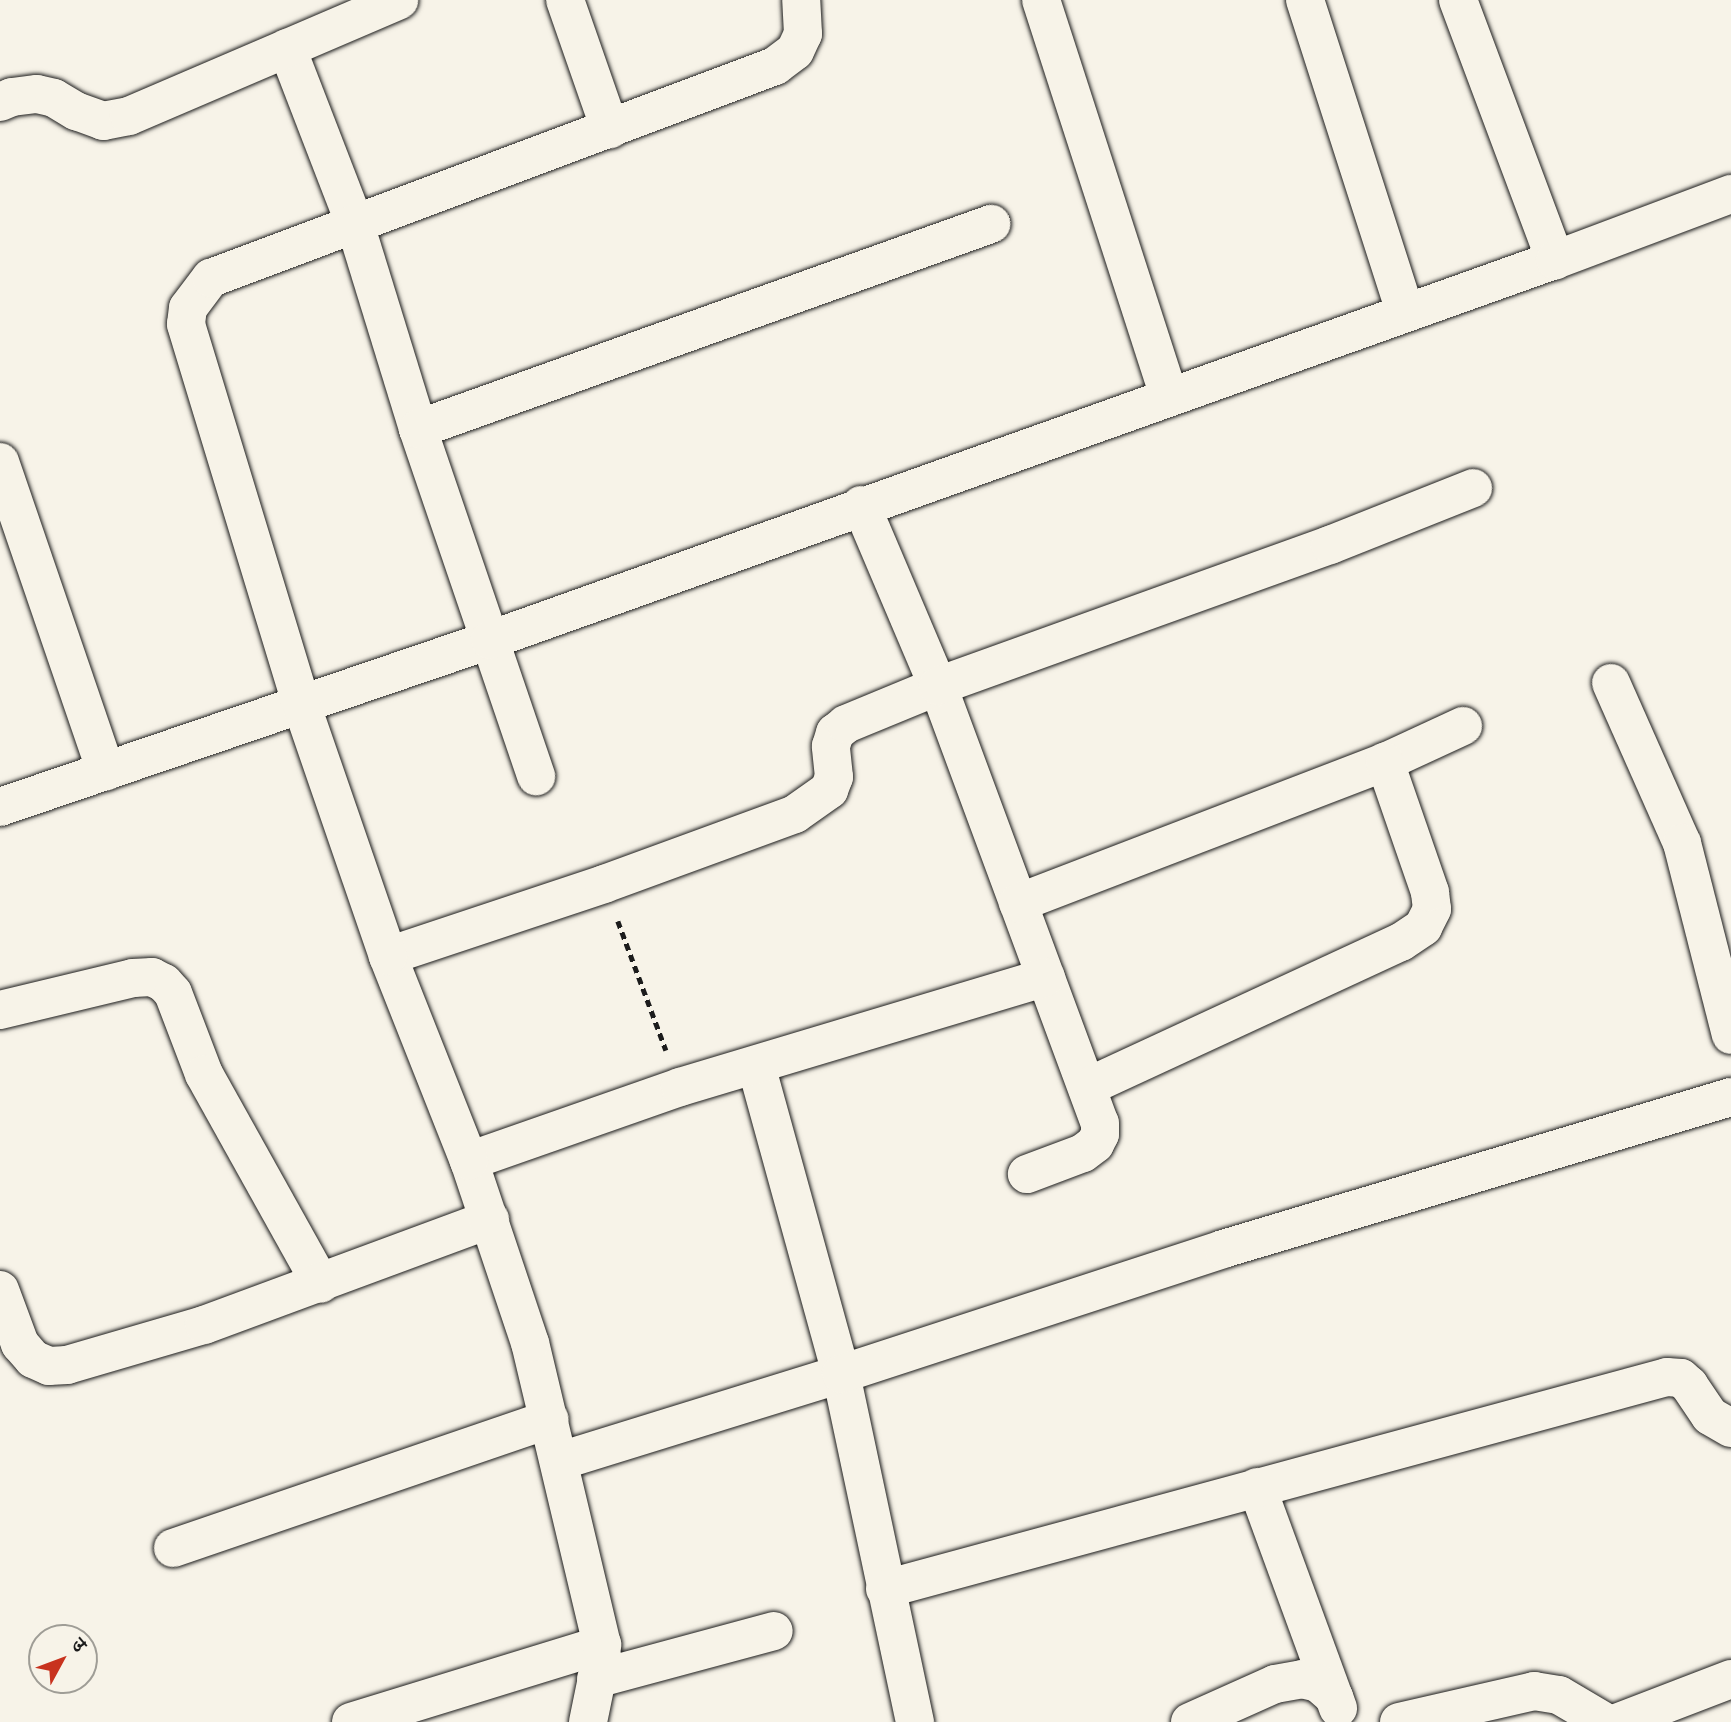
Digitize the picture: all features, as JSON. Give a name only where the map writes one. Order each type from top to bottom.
[{"type":"street","points":[[0,102],[12,97],[37,94],[54,97],[76,111],[103,121],[129,116],[399,0]]},
{"type":"street","points":[[565,0],[610,129]]},
{"type":"street","points":[[588,1722],[599,1662],[560,1461],[530,1343],[490,1219],[388,956],[301,703],[186,324],[188,308],[211,278],[775,66],[796,51],[803,34],[801,0]]},
{"type":"street","points":[[1041,0],[1169,397]]},
{"type":"street","points":[[1305,0],[1405,311]]},
{"type":"street","points":[[1458,0],[1555,260]]},
{"type":"street","points":[[288,48],[355,224],[418,429],[536,776]]},
{"type":"street","points":[[0,807],[490,640],[861,505],[1555,260],[1731,194]]},
{"type":"street","points":[[418,429],[991,224]]},
{"type":"street","points":[[0,462],[106,771]]},
{"type":"street","points":[[388,956],[604,884],[795,814],[829,790],[834,777],[831,746],[835,733],[846,724],[938,686],[1330,545],[1473,488]]},
{"type":"street","points":[[861,505],[938,686],[1100,1123],[1100,1134],[1095,1144],[1083,1153],[1027,1174]]},
{"type":"street","points":[[1611,683],[1682,843],[1731,1035]]},
{"type":"street","points":[[1018,903],[1385,762],[1463,726]]},
{"type":"street","points":[[1087,1087],[1401,942],[1423,927],[1432,909],[1430,892],[1385,762]]},
{"type":"street","points":[[0,1010],[133,978],[152,977],[164,983],[173,993],[204,1074],[321,1284]]},
{"type":"street","points":[[469,1161],[680,1087],[1046,977]]},
{"type":"street","points":[[756,1065],[841,1374],[915,1722]]},
{"type":"street","points":[[560,1461],[841,1374],[1223,1249],[1731,1097]]},
{"type":"street","points":[[0,1290],[20,1344],[33,1359],[49,1366],[67,1365],[204,1325],[321,1284],[490,1219]]},
{"type":"street","points":[[885,1589],[1667,1377],[1681,1378],[1689,1385],[1710,1416],[1731,1428]]},
{"type":"street","points":[[173,1548],[550,1419]]},
{"type":"street","points":[[1258,1487],[1338,1710]]},
{"type":"street","points":[[351,1722],[599,1662],[774,1631]]},
{"type":"street","points":[[1190,1722],[1275,1684],[1302,1679],[1318,1683],[1338,1710]]},
{"type":"street","points":[[1619,1722],[1731,1679]]},
{"type":"street","points":[[1399,1722],[1534,1691],[1559,1695],[1605,1722]]},
{"type":"path","points":[[604,884],[680,1087]]}]
